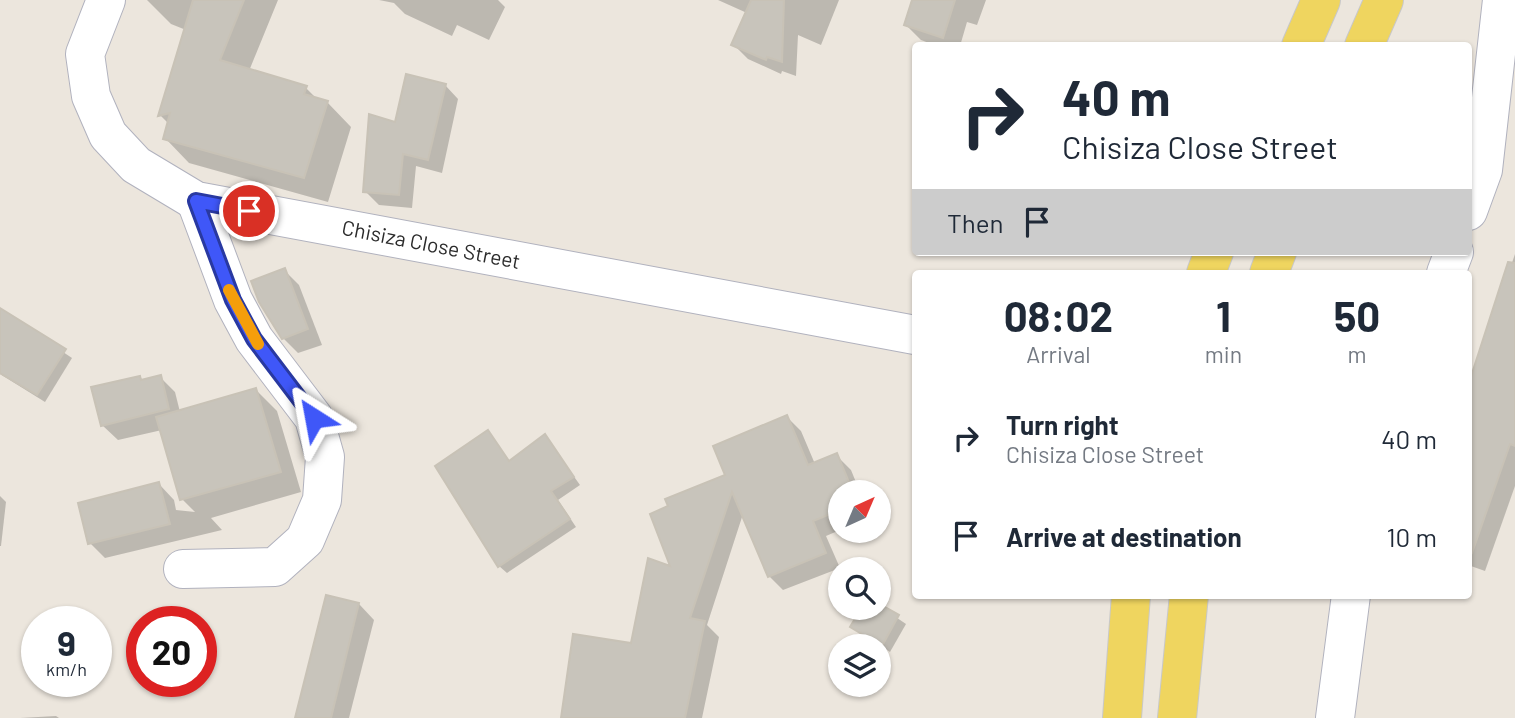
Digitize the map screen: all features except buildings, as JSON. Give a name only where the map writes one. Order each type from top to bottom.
[{"type":"main road","points":[[1303,42],[1321,0]]},
{"type":"main road","points":[[1366,42],[1384,0]]},
{"type":"main road","points":[[1122,718],[1131,599]]},
{"type":"main road","points":[[1177,718],[1189,599]]},
{"type":"lane","name":"Chisiza Close Street","points":[[106,0],[85,54],[91,96],[108,135],[136,166],[196,201],[912,334]]},
{"type":"lane","points":[[1472,189],[1502,0]]},
{"type":"lane","points":[[183,569],[275,567],[305,540],[323,500],[325,457],[314,418],[254,339],[233,300],[196,201]]},
{"type":"lane","points":[[1335,718],[1350,599]]},
{"type":"slow traffic","points":[[229,290],[258,344]]},
{"type":"route","points":[[249,211],[196,201],[233,300],[254,339],[285,376],[314,418]]}]
